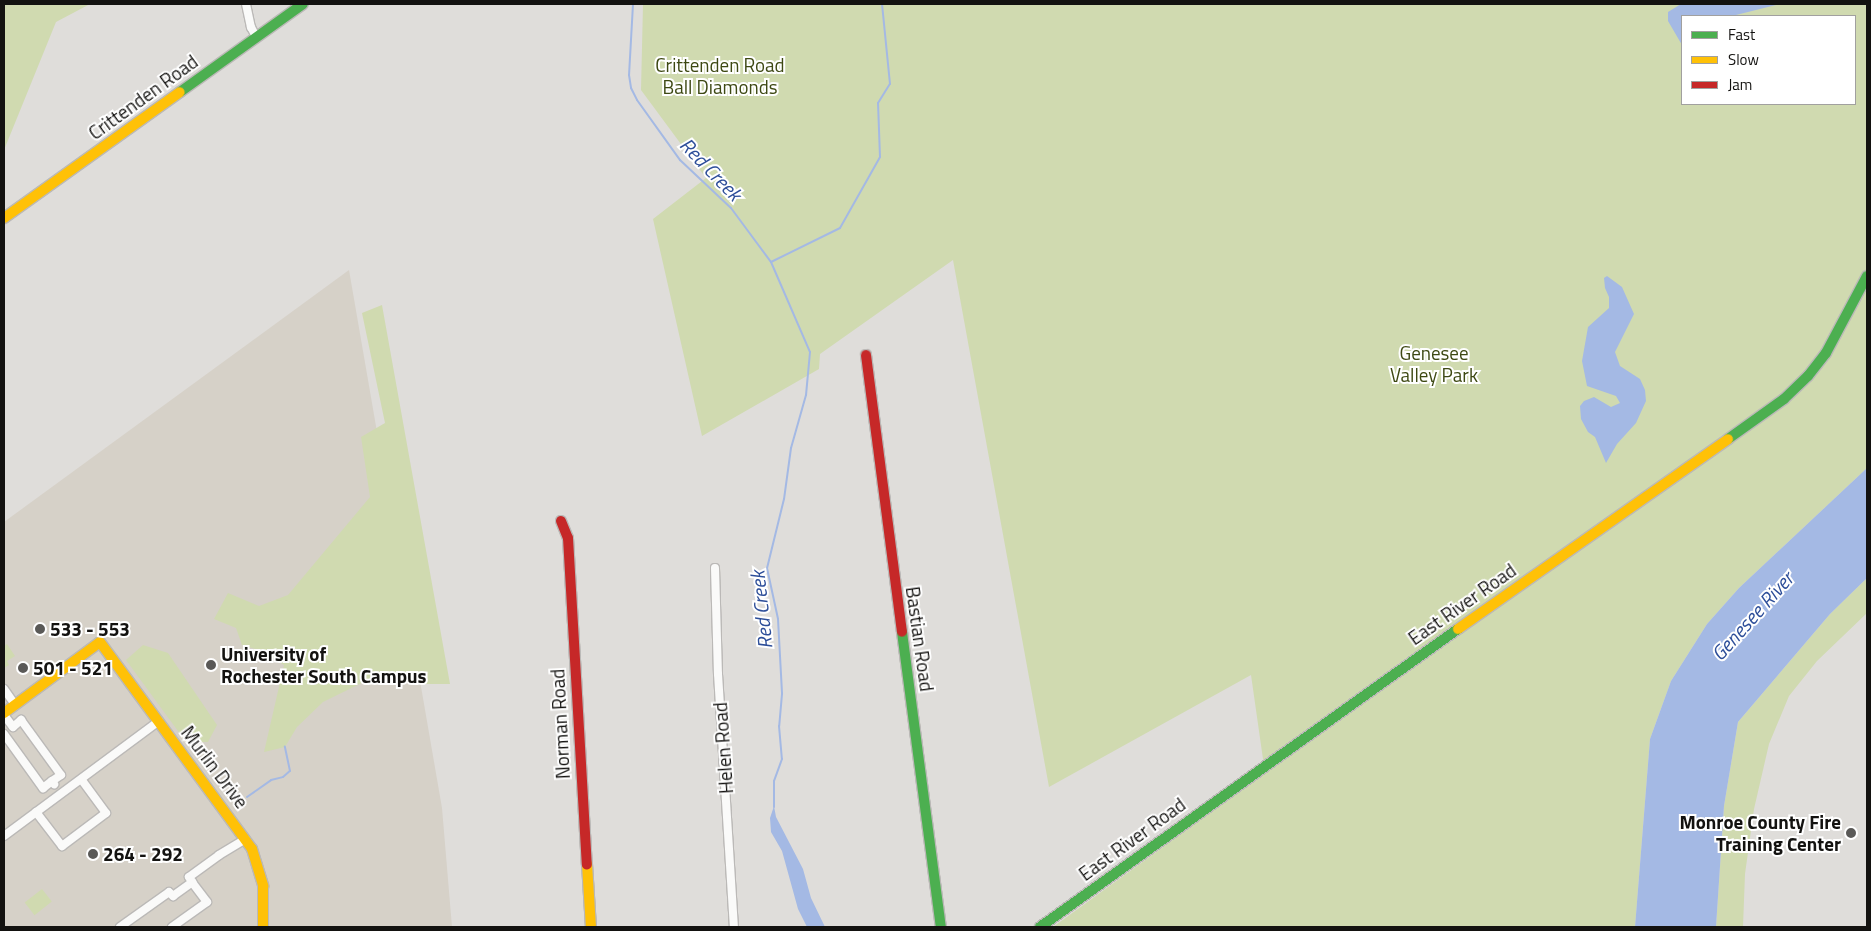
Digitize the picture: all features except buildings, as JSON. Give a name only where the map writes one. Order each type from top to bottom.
[{"type":"street","points":[[246,4],[251,27],[256,37]]},
{"type":"street","name":"Crittenden Road","points":[[4,218],[303,4]]},
{"type":"street","name":"East River Road","points":[[1040,927],[1372,689],[1784,399],[1808,376],[1826,353],[1867,276]]},
{"type":"street","name":"Bastian Road","points":[[866,355],[941,927]]},
{"type":"street","name":"Norman Road","points":[[561,521],[568,538],[580,770],[591,927]]},
{"type":"street","name":"Helen Road","points":[[715,568],[734,927]]},
{"type":"street","name":"Murlin Drive","points":[[15,705],[100,642],[246,840],[260,871],[264,905],[263,927]]},
{"type":"street","points":[[4,689],[15,705],[4,714],[13,726]]},
{"type":"street","points":[[21,720],[61,775],[53,783],[43,788],[4,734],[21,720]]},
{"type":"street","points":[[4,836],[159,721]]},
{"type":"street","points":[[36,812],[62,846],[106,813],[81,779]]},
{"type":"street","points":[[172,927],[207,902],[188,877],[219,855],[246,840]]},
{"type":"street","points":[[120,927],[169,892],[173,896],[192,882]]},
{"type":"shaded area","name":"University of Rochester South Campus","points":[[349,270],[442,808],[452,927],[4,927],[4,522]]},
{"type":"green space","points":[[4,4],[90,4],[56,22],[4,150]]},
{"type":"green space","name":"Genesee Valley Park","points":[[643,4],[1867,4],[1867,468],[1739,588],[1707,624],[1671,681],[1650,739],[1635,927],[1053,927],[1265,773],[1251,675],[1049,787],[953,260],[820,354],[819,369],[702,436],[653,219],[706,178],[641,90]]},
{"type":"green space","points":[[382,305],[450,684],[426,684],[378,675],[323,702],[297,727],[285,747],[264,752],[284,665],[262,651],[242,645],[236,628],[214,619],[228,593],[259,606],[288,595],[370,497],[361,437],[385,423],[362,313]]},
{"type":"green space","points":[[1867,578],[1867,613],[1817,661],[1789,696],[1769,744],[1754,809],[1745,874],[1743,927],[1716,927],[1724,806],[1738,722],[1830,614]]},
{"type":"green space","points":[[7,644],[15,656],[7,661],[9,665],[4,668],[4,646]]},
{"type":"green space","points":[[143,645],[168,653],[217,725],[208,742],[186,742],[126,660]]},
{"type":"green space","points":[[42,889],[52,902],[35,915],[25,903]]},
{"type":"water","points":[[1681,4],[1780,4],[1736,15],[1681,15],[1681,43],[1668,21],[1668,12]]},
{"type":"water","points":[[1607,276],[1622,287],[1634,314],[1615,352],[1620,366],[1640,379],[1645,390],[1646,401],[1636,423],[1617,444],[1606,463],[1595,437],[1588,432],[1581,419],[1580,406],[1584,401],[1594,397],[1611,407],[1620,403],[1616,396],[1587,386],[1582,361],[1588,327],[1609,308],[1609,297],[1605,288],[1604,278]]},
{"type":"water","name":"Genesee River","points":[[1867,468],[1867,578],[1830,614],[1738,722],[1724,806],[1716,927],[1635,927],[1650,739],[1671,681],[1707,624],[1739,588]]},
{"type":"water","points":[[774,806],[776,817],[803,869],[811,898],[825,927],[807,927],[798,909],[782,851],[771,832],[770,818]]},
{"type":"waterway","name":"Red Creek","points":[[633,4],[629,75],[631,88],[637,100],[680,160],[731,208],[771,262],[810,352],[806,395],[791,448],[784,499],[767,568],[778,619],[782,694],[779,726],[782,759],[774,781],[774,807]]},
{"type":"waterway","name":"Red Creek","points":[[771,262],[840,228],[880,157],[878,103],[890,84],[882,4]]},
{"type":"waterway","points":[[247,797],[271,780],[283,777],[290,771],[285,747]]},
{"type":"traffic: fast","points":[[180,92],[303,4]]},
{"type":"traffic: fast","points":[[1728,439],[1784,399],[1808,376],[1826,353],[1867,276]]},
{"type":"traffic: fast","points":[[1040,927],[1458,629]]},
{"type":"traffic: fast","points":[[902,632],[941,927]]},
{"type":"traffic: slow","points":[[4,218],[180,92]]},
{"type":"traffic: slow","points":[[1458,629],[1728,439]]},
{"type":"traffic: slow","points":[[4,713],[100,642],[252,849],[263,886],[263,927]]},
{"type":"traffic: slow","points":[[587,864],[591,927]]},
{"type":"traffic: jam","points":[[866,355],[902,632]]},
{"type":"traffic: jam","points":[[561,521],[568,538],[587,864]]},
{"type":"place","name":"533 - 553","points":[[40,629]]},
{"type":"place","name":"University of Rochester South Campus","points":[[211,665]]},
{"type":"place","name":"501 - 521","points":[[23,668]]},
{"type":"place","name":"Monroe County Fire Training Center","points":[[1851,833]]},
{"type":"place","name":"264 - 292","points":[[93,854]]},
{"type":"park label","name":"Crittenden Road Ball Diamonds","points":[[720,76]]}]
